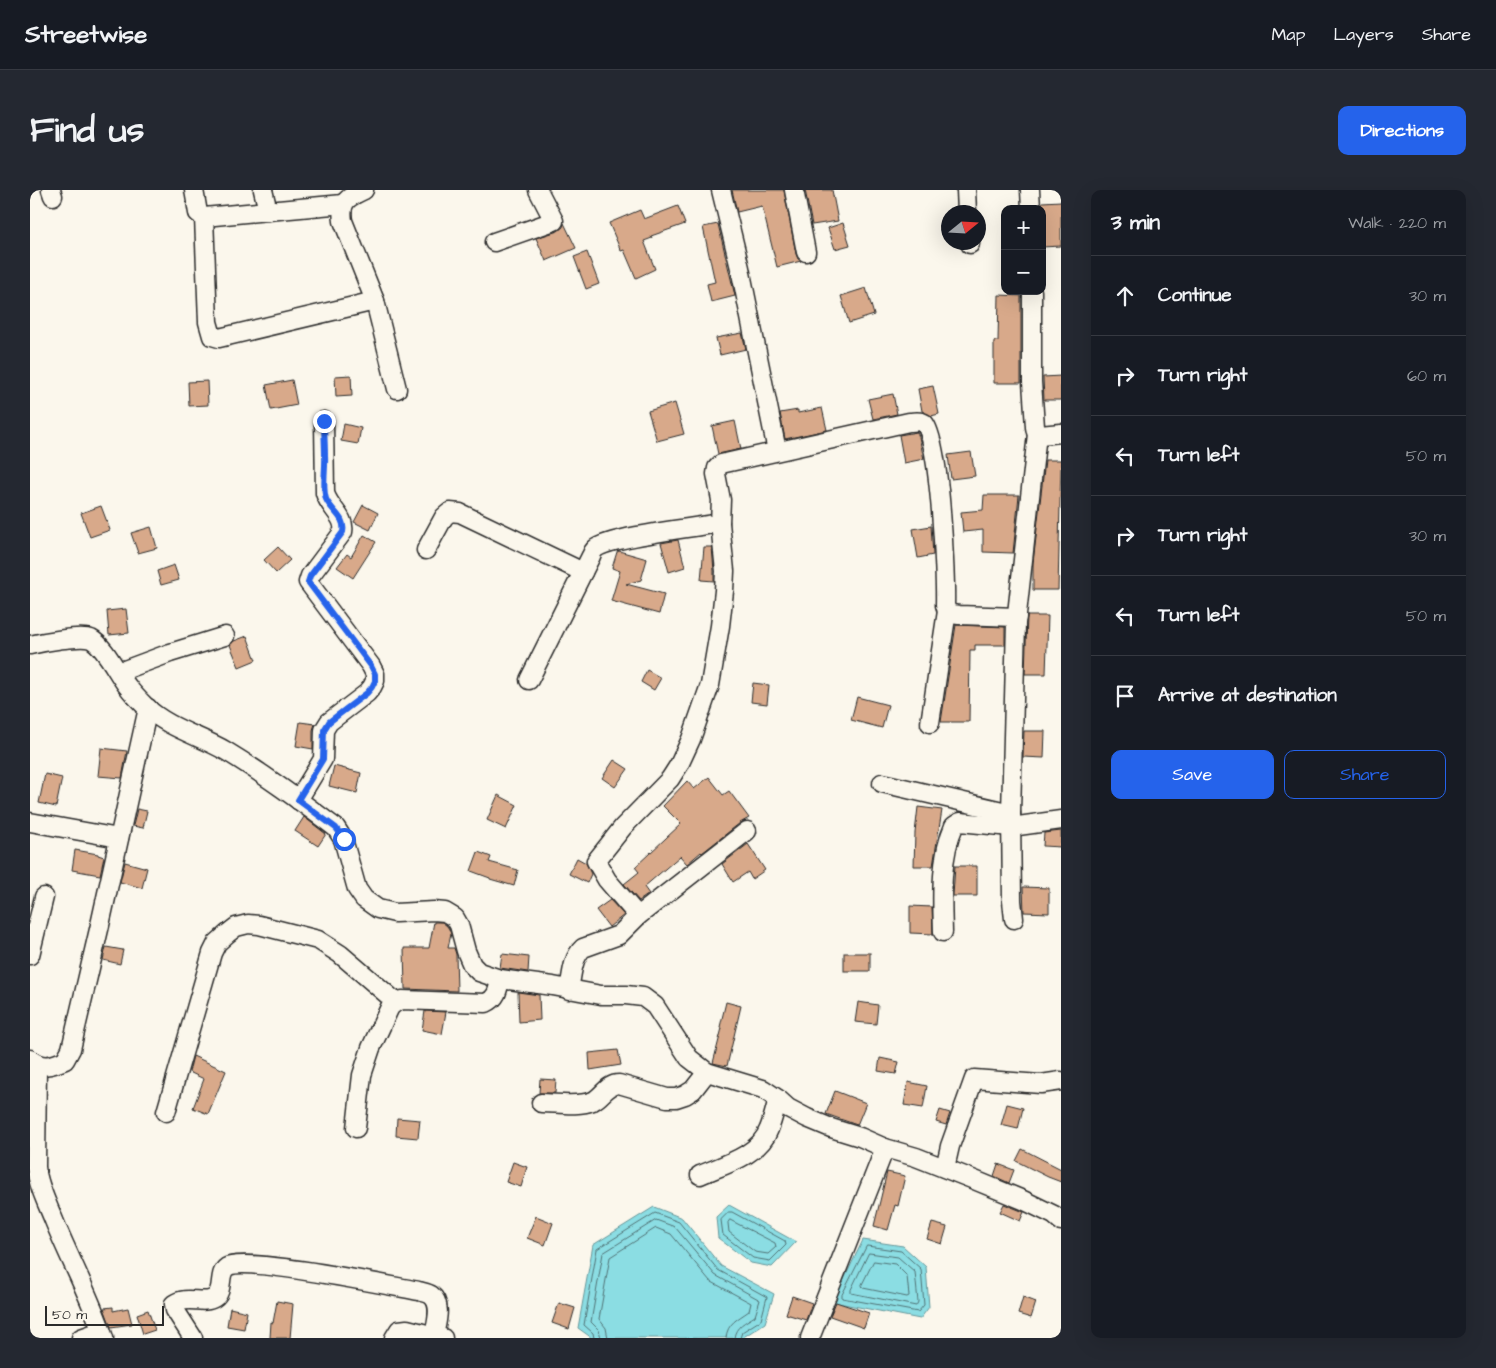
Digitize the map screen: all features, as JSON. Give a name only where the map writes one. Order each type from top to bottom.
[{"type":"street","points":[[194,190],[198,212],[204,217],[343,204]]},
{"type":"street","points":[[264,190],[268,211]]},
{"type":"street","points":[[364,190],[349,197],[343,204],[343,222],[374,301],[397,389]]},
{"type":"street","points":[[494,242],[554,221],[538,190]]},
{"type":"street","points":[[721,190],[740,268],[777,451]]},
{"type":"street","points":[[794,190],[806,252]]},
{"type":"street","points":[[966,190],[967,205]]},
{"type":"street","points":[[1030,190],[1031,205]]},
{"type":"street","points":[[204,217],[208,322],[212,336],[219,338],[374,301]]},
{"type":"street","points":[[1014,919],[1011,820],[1016,617],[1037,434],[1034,427],[1032,382],[1032,295]]},
{"type":"street","points":[[298,800],[323,759],[324,730],[329,722],[367,693],[375,681],[375,674],[371,666],[308,582],[310,576],[343,532],[344,526],[327,500],[325,493],[324,421]]},
{"type":"street","points":[[638,916],[607,880],[596,861],[623,827],[670,779],[680,765],[692,739],[710,685],[720,626],[725,571],[720,523],[721,500],[716,474],[717,468],[721,464],[909,422],[918,421],[924,423],[932,439],[937,474],[945,551],[945,605],[947,611],[930,723]]},
{"type":"street","points":[[1037,434],[1061,433]]},
{"type":"street","points":[[426,550],[444,516],[450,512],[460,513],[583,572]]},
{"type":"street","points":[[529,680],[596,548],[624,538],[720,523]]},
{"type":"street","points":[[947,611],[951,614],[959,615],[1016,617]]},
{"type":"street","points":[[119,672],[170,652],[225,636]]},
{"type":"street","points":[[30,644],[64,639],[90,639],[101,648],[128,687],[161,719],[225,750],[268,778],[336,828],[344,839],[357,889],[364,899],[378,909],[395,913],[434,911],[445,912],[455,918],[459,925],[466,952],[472,965],[479,972],[500,980],[601,995],[644,997],[655,1006],[689,1058],[707,1072],[763,1089],[788,1108],[807,1118],[885,1148],[945,1168],[1023,1200],[1054,1215],[1061,1221]]},
{"type":"street","points":[[81,1338],[103,1334],[58,1231],[38,1178],[36,1167],[34,1062],[47,1066],[64,1060],[71,1049],[148,708]]},
{"type":"street","points":[[882,783],[1011,820]]},
{"type":"street","points":[[943,932],[942,891],[948,847],[954,826],[960,822],[1061,820]]},
{"type":"street","points":[[30,822],[119,838]]},
{"type":"street","points":[[569,990],[579,951],[619,935],[638,916],[747,831]]},
{"type":"street","points":[[30,955],[44,897]]},
{"type":"street","points":[[166,1112],[212,953],[217,943],[236,927],[259,924],[318,940],[330,946],[396,1002]]},
{"type":"street","points":[[356,1128],[362,1075],[370,1048],[390,1007],[402,1000],[486,1003],[493,1000],[500,980]]},
{"type":"street","points":[[541,1103],[574,1104],[593,1101],[613,1084],[619,1084],[667,1098],[676,1098],[692,1090],[707,1072]]},
{"type":"street","points":[[945,1168],[950,1146],[974,1079],[1041,1084],[1061,1081]]},
{"type":"street","points":[[700,1175],[757,1147],[769,1130],[778,1099]]},
{"type":"street","points":[[810,1338],[885,1148]]},
{"type":"street","points":[[193,1338],[175,1310],[174,1304],[179,1300],[213,1299],[218,1294],[224,1270],[228,1266],[234,1265],[291,1269],[419,1291],[432,1296],[437,1303],[439,1337],[399,1330],[394,1338]]},
{"type":"water","points":[[729,1205],[796,1242],[772,1267],[751,1263],[718,1238],[716,1217]]},
{"type":"water","points":[[654,1207],[682,1218],[721,1266],[774,1294],[765,1323],[742,1338],[592,1338],[578,1328],[593,1245]]},
{"type":"water","points":[[863,1240],[903,1246],[926,1267],[929,1307],[920,1319],[833,1302]]},
{"type":"building","points":[[732,190],[784,190],[796,254],[801,261],[777,267],[762,206],[737,212]]},
{"type":"building","points":[[805,190],[832,190],[838,221],[812,225]]},
{"type":"building","points":[[1061,201],[1061,246],[1046,247],[1046,205],[1042,205],[1042,202]]},
{"type":"building","points":[[678,206],[685,224],[651,236],[652,238],[644,241],[655,269],[636,278],[624,250],[621,251],[609,223],[640,210],[644,219]]},
{"type":"building","points":[[564,223],[576,248],[546,261],[536,238],[558,231],[563,227]]},
{"type":"building","points":[[843,223],[850,245],[835,249],[828,228]]},
{"type":"building","points":[[718,224],[735,296],[711,302],[707,284],[715,282],[703,227]]},
{"type":"building","points":[[587,252],[599,284],[586,289],[574,257]]},
{"type":"building","points":[[866,288],[874,315],[849,323],[841,296]]},
{"type":"building","points":[[999,295],[1021,296],[1021,383],[994,383],[994,341],[998,341]]},
{"type":"building","points":[[742,333],[746,349],[720,355],[716,338]]},
{"type":"building","points":[[351,375],[352,396],[336,397],[335,376]]},
{"type":"building","points":[[1061,376],[1061,400],[1044,400],[1043,377]]},
{"type":"building","points":[[292,380],[297,405],[271,410],[266,385]]},
{"type":"building","points":[[207,381],[208,405],[189,406],[188,382]]},
{"type":"building","points":[[933,386],[939,414],[931,416],[922,411],[918,389]]},
{"type":"building","points":[[893,394],[897,414],[873,419],[868,399]]},
{"type":"building","points":[[675,403],[684,434],[657,441],[648,411]]},
{"type":"building","points":[[822,408],[827,430],[785,439],[780,413],[798,410],[798,413]]},
{"type":"building","points":[[735,421],[741,449],[718,454],[712,426]]},
{"type":"building","points":[[344,424],[361,428],[358,444],[341,441]]},
{"type":"building","points":[[917,432],[924,459],[904,463],[899,435]]},
{"type":"building","points":[[971,452],[975,476],[951,479],[948,455]]},
{"type":"building","points":[[1045,460],[1061,460],[1058,590],[1033,590],[1033,563]]},
{"type":"building","points":[[984,495],[1019,495],[1013,553],[983,552],[983,530],[963,532],[961,512],[983,510]]},
{"type":"building","points":[[363,505],[378,513],[370,530],[354,522]]},
{"type":"building","points":[[101,506],[110,530],[90,537],[81,513]]},
{"type":"building","points":[[931,526],[933,555],[918,558],[913,529]]},
{"type":"building","points":[[151,527],[157,548],[138,553],[131,533]]},
{"type":"building","points":[[364,535],[376,542],[353,578],[337,567],[347,554],[351,557]]},
{"type":"building","points":[[678,540],[685,567],[669,572],[661,543]]},
{"type":"building","points":[[278,547],[290,560],[276,573],[264,560]]},
{"type":"building","points":[[704,547],[712,547],[714,581],[701,580]]},
{"type":"building","points":[[619,551],[647,559],[641,580],[626,584],[664,594],[659,614],[611,601],[620,571],[612,568]]},
{"type":"building","points":[[174,565],[179,580],[161,585],[157,571]]},
{"type":"building","points":[[126,609],[129,633],[109,635],[107,611]]},
{"type":"building","points":[[1027,616],[1048,616],[1046,674],[1025,674]]},
{"type":"building","points":[[956,625],[1005,627],[1005,645],[975,645],[975,650],[970,650],[969,722],[941,722]]},
{"type":"building","points":[[247,636],[256,660],[239,667],[230,645],[234,641]]},
{"type":"building","points":[[647,670],[661,678],[654,690],[641,682]]},
{"type":"building","points":[[753,683],[769,685],[767,704],[751,702]]},
{"type":"building","points":[[857,697],[888,705],[882,728],[851,720]]},
{"type":"building","points":[[300,722],[315,724],[313,730],[313,749],[296,746]]},
{"type":"building","points":[[1024,731],[1045,731],[1044,758],[1023,757]]},
{"type":"building","points":[[101,748],[127,751],[122,778],[98,776]]},
{"type":"building","points":[[614,760],[628,769],[615,787],[602,778]]},
{"type":"building","points":[[334,766],[361,773],[357,793],[329,786]]},
{"type":"building","points":[[45,774],[62,778],[56,807],[39,803]]},
{"type":"building","points":[[709,777],[723,795],[729,791],[749,818],[687,864],[680,856],[644,887],[649,894],[639,901],[624,884],[639,872],[635,867],[681,824],[663,806],[687,781],[694,789]]},
{"type":"building","points":[[498,795],[517,805],[506,829],[487,820]]},
{"type":"building","points":[[918,807],[942,810],[933,866],[914,866]]},
{"type":"building","points":[[137,809],[147,811],[143,828],[133,826]]},
{"type":"building","points":[[304,817],[326,834],[318,846],[295,831]]},
{"type":"building","points":[[1061,831],[1061,847],[1043,846],[1044,833]]},
{"type":"building","points":[[748,844],[765,870],[752,879],[748,872],[733,882],[722,864]]},
{"type":"building","points":[[75,850],[98,854],[104,857],[100,875],[72,870]]},
{"type":"building","points":[[478,852],[491,857],[489,862],[518,870],[514,886],[471,871]]},
{"type":"building","points":[[577,858],[586,863],[591,874],[587,883],[569,874]]},
{"type":"building","points":[[125,862],[147,868],[142,888],[120,882]]},
{"type":"building","points":[[955,866],[977,866],[977,896],[953,896]]},
{"type":"building","points":[[1023,887],[1049,888],[1049,913],[1024,912]]},
{"type":"building","points":[[610,900],[624,915],[609,927],[596,910]]},
{"type":"building","points":[[910,906],[932,907],[933,934],[910,933]]},
{"type":"building","points":[[434,922],[442,922],[447,926],[451,934],[448,948],[454,948],[456,954],[457,991],[405,989],[404,948],[429,948]]},
{"type":"building","points":[[106,947],[123,950],[120,964],[103,960]]},
{"type":"building","points":[[844,953],[870,953],[870,971],[844,971]]},
{"type":"building","points":[[502,954],[529,957],[528,972],[500,968]]},
{"type":"building","points":[[518,992],[539,995],[540,1020],[519,1022]]},
{"type":"building","points":[[726,1002],[741,1006],[727,1066],[713,1063],[722,1028],[720,1027]]},
{"type":"building","points":[[858,1002],[878,1005],[876,1024],[855,1022]]},
{"type":"building","points":[[425,1011],[446,1012],[442,1034],[422,1030]]},
{"type":"building","points":[[618,1050],[621,1065],[590,1070],[589,1053]]},
{"type":"building","points":[[193,1056],[226,1071],[208,1114],[193,1108],[204,1079],[189,1072]]},
{"type":"building","points":[[880,1058],[899,1062],[896,1074],[878,1071]]},
{"type":"building","points":[[540,1079],[556,1080],[555,1093],[539,1093]]},
{"type":"building","points":[[908,1082],[927,1086],[923,1108],[904,1105]]},
{"type":"building","points":[[835,1091],[866,1103],[857,1125],[826,1114]]},
{"type":"building","points":[[1007,1104],[1023,1108],[1018,1129],[1001,1125]]},
{"type":"building","points":[[940,1110],[950,1113],[946,1125],[936,1122]]},
{"type":"building","points":[[397,1118],[420,1120],[418,1138],[396,1136]]},
{"type":"building","points":[[1022,1149],[1061,1169],[1061,1182],[1016,1161]]},
{"type":"building","points":[[513,1162],[527,1167],[521,1187],[506,1182]]},
{"type":"building","points":[[998,1164],[1014,1170],[1009,1183],[994,1176]]},
{"type":"building","points":[[887,1172],[905,1176],[898,1206],[895,1205],[888,1230],[874,1226]]},
{"type":"building","points":[[1004,1204],[1024,1212],[1020,1221],[1000,1212]]},
{"type":"building","points":[[536,1216],[553,1223],[545,1245],[527,1238]]},
{"type":"building","points":[[932,1223],[947,1227],[942,1244],[927,1239]]},
{"type":"building","points":[[792,1296],[812,1303],[806,1320],[786,1314]]},
{"type":"building","points":[[1023,1297],[1036,1302],[1031,1318],[1018,1314]]},
{"type":"building","points":[[277,1301],[293,1304],[290,1338],[270,1338],[271,1322],[273,1323]]},
{"type":"building","points":[[836,1302],[869,1313],[864,1328],[830,1316]]},
{"type":"building","points":[[559,1303],[575,1308],[569,1329],[552,1323]]},
{"type":"building","points":[[113,1307],[113,1311],[128,1308],[132,1324],[111,1327],[104,1308]]},
{"type":"building","points":[[230,1308],[247,1312],[244,1329],[227,1326]]},
{"type":"building","points":[[148,1310],[155,1330],[143,1334],[137,1314]]},
{"type":"route","points":[[324,421],[325,493],[327,500],[344,526],[343,532],[310,576],[308,582],[371,666],[375,674],[375,681],[367,693],[329,722],[324,730],[323,759],[298,800],[336,828],[344,839]]}]
